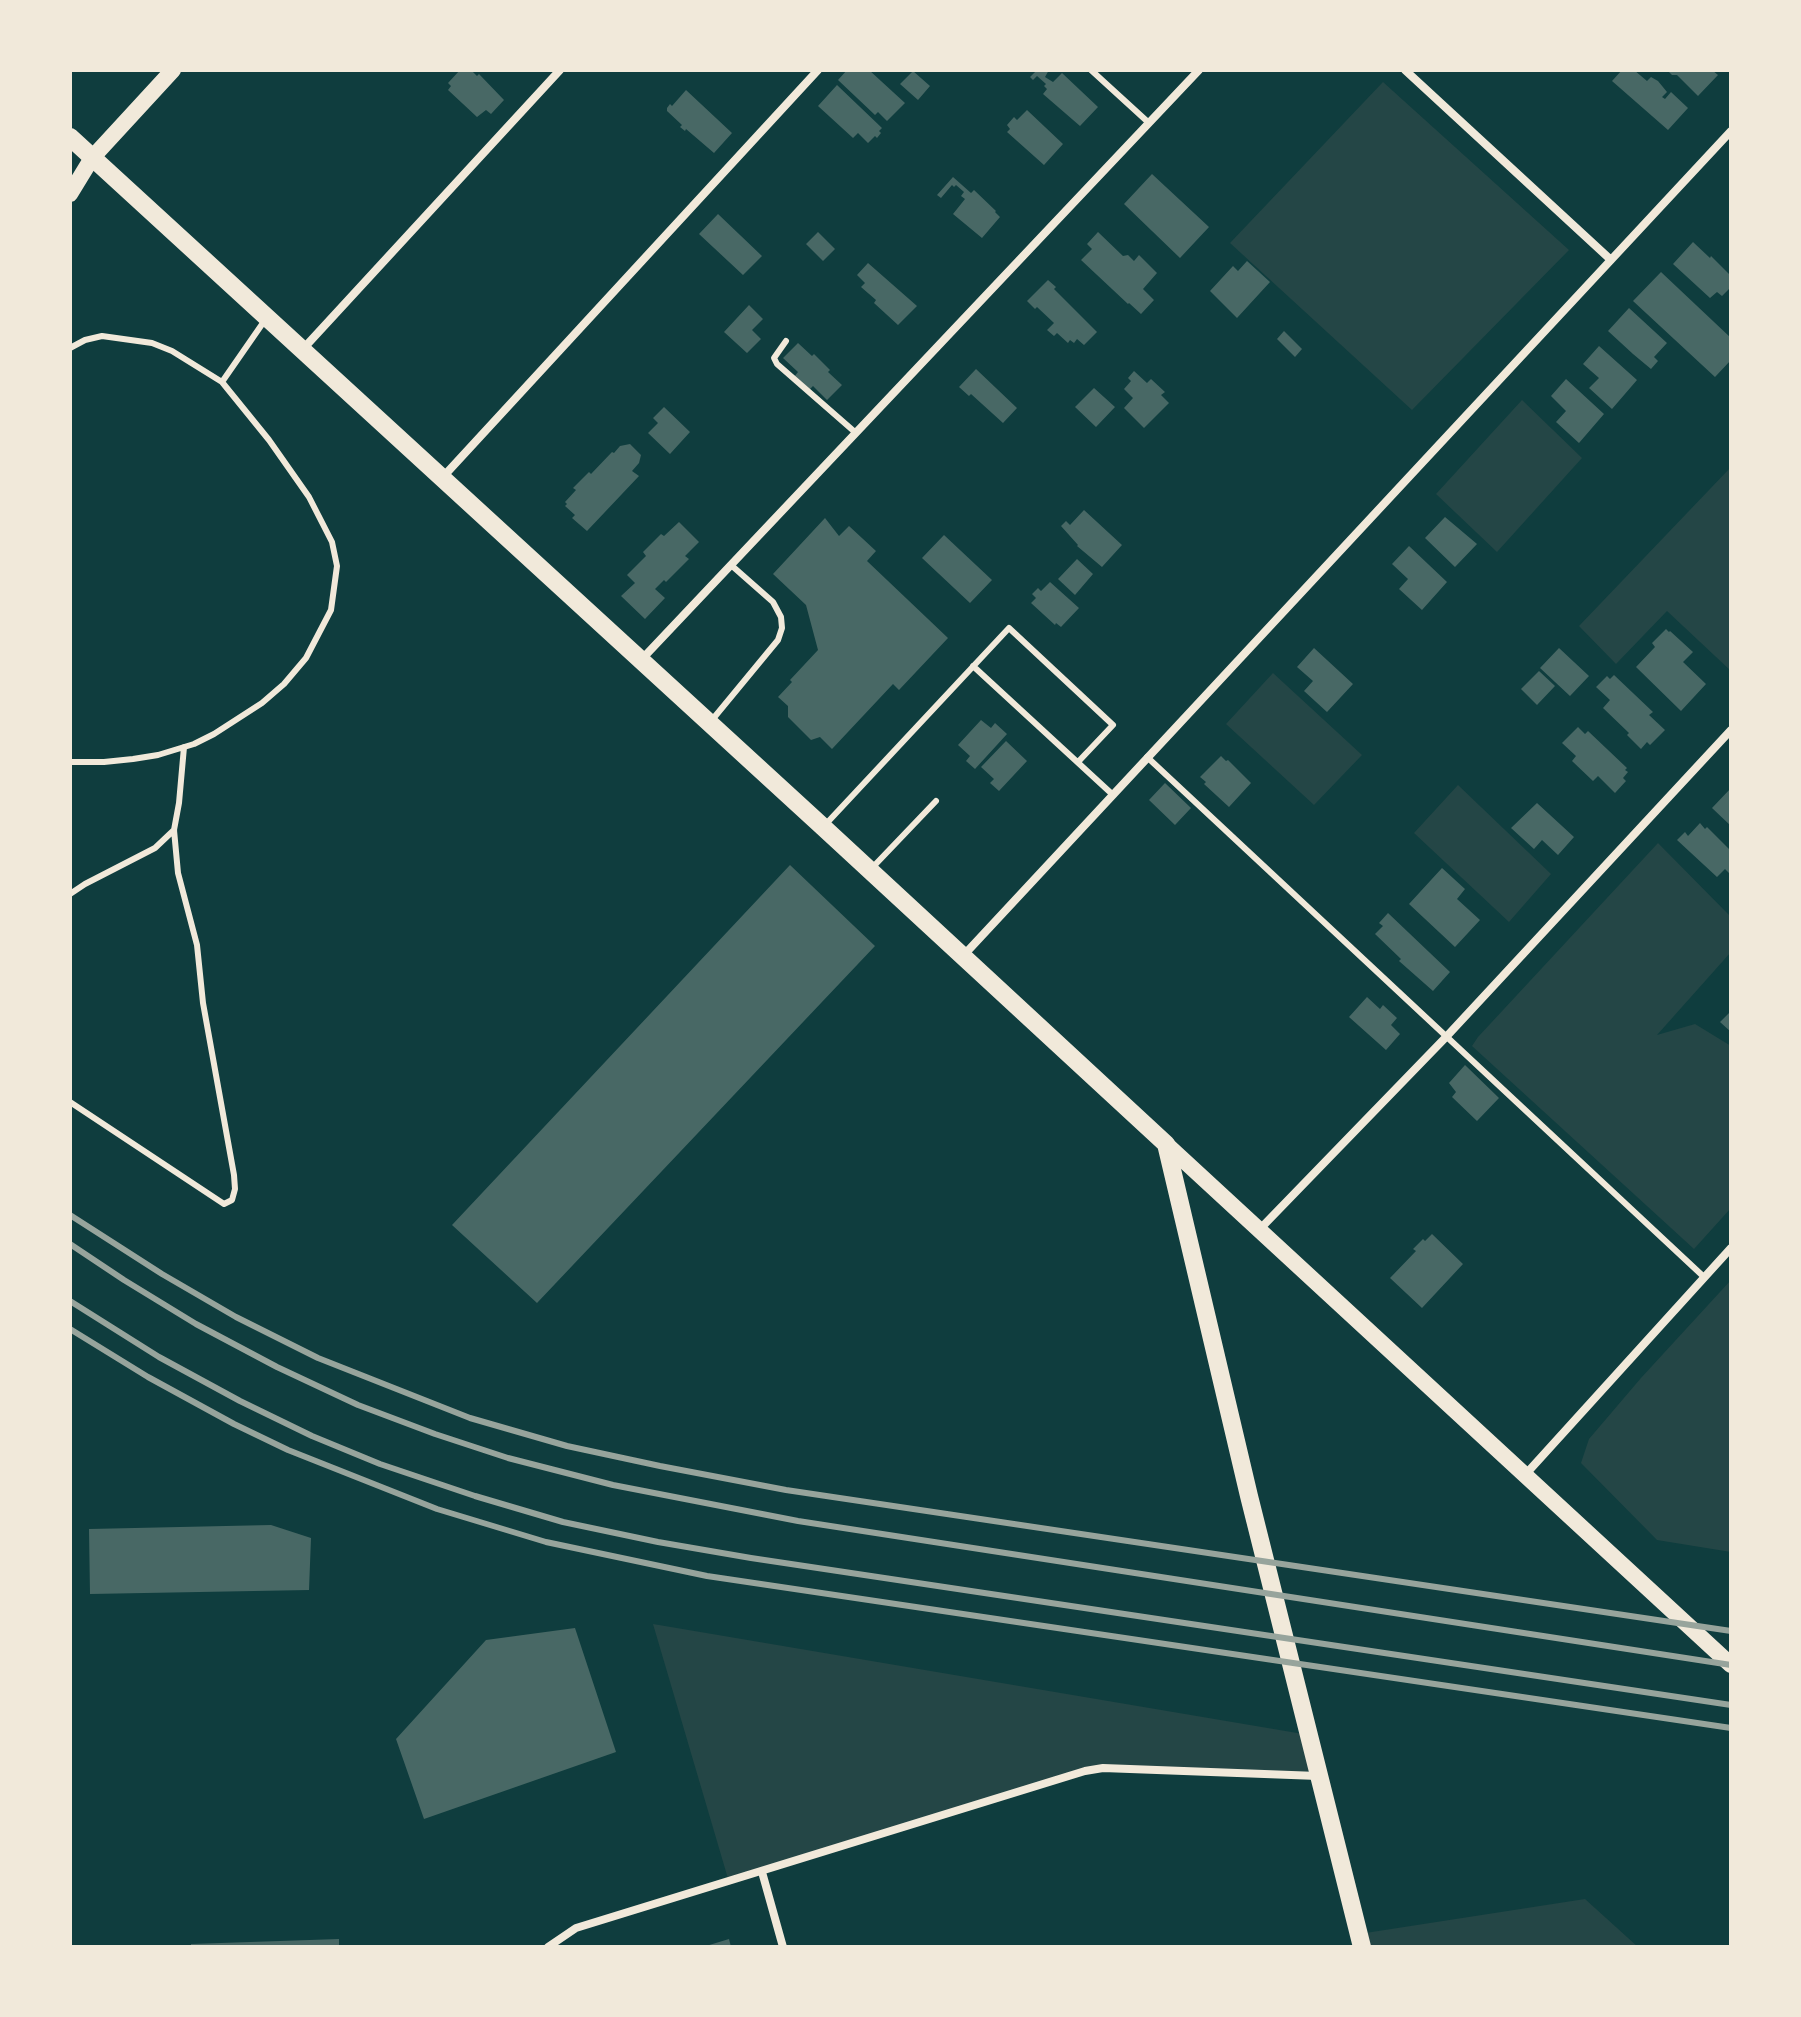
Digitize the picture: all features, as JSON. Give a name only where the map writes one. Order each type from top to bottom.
[{"type":"main road","points":[[70,194],[92,158],[173,70]]},
{"type":"main road","points":[[70,137],[1731,1665]]},
{"type":"main road","points":[[1166,1144],[1249,1496],[1362,1947]]},
{"type":"street","points":[[303,350],[560,70]]},
{"type":"street","points":[[442,479],[818,70]]},
{"type":"street","points":[[641,660],[1199,70]]},
{"type":"street","points":[[1405,70],[1611,260]]},
{"type":"street","points":[[963,956],[1731,131]]},
{"type":"street","points":[[1259,1231],[1447,1036],[1731,730]]},
{"type":"street","points":[[1525,1475],[1731,1248]]},
{"type":"street","points":[[548,1947],[576,1928],[1085,1771],[1103,1768],[1319,1776]]},
{"type":"street","points":[[762,1872],[783,1947]]},
{"type":"lane","points":[[1091,70],[1149,123]]},
{"type":"lane","points":[[222,382],[267,317]]},
{"type":"lane","points":[[70,348],[102,336],[152,343],[172,351],[222,382],[269,440],[309,497],[332,542],[337,566],[331,610],[306,658],[284,684],[262,703],[214,734],[184,747],[133,759],[70,762]]},
{"type":"lane","points":[[786,341],[774,358],[777,364],[856,433]]},
{"type":"lane","points":[[709,723],[778,640],[782,628],[781,617],[773,602],[731,565]]},
{"type":"lane","points":[[823,827],[1009,628],[1113,725],[1078,762]]},
{"type":"lane","points":[[973,666],[1112,794]]},
{"type":"lane","points":[[70,1102],[224,1204],[232,1200],[234,1175],[203,1003],[197,945],[178,873],[174,830],[184,747]]},
{"type":"lane","points":[[1147,757],[1704,1277]]},
{"type":"lane","points":[[870,870],[936,801]]},
{"type":"lane","points":[[70,894],[155,848],[174,830]]},
{"type":"shaded area","points":[[1383,82],[1569,250],[1412,410],[1230,243]]},
{"type":"shaded area","points":[[1522,400],[1582,458],[1497,552],[1436,494]]},
{"type":"shaded area","points":[[1731,467],[1731,671],[1667,611],[1616,664],[1579,626]]},
{"type":"shaded area","points":[[1273,673],[1362,755],[1314,805],[1226,724]]},
{"type":"shaded area","points":[[1458,785],[1551,874],[1509,922],[1414,833]]},
{"type":"shaded area","points":[[1658,843],[1731,917],[1731,952],[1657,1035],[1695,1024],[1731,1046],[1731,1208],[1694,1249],[1472,1046]]},
{"type":"shaded area","points":[[1731,1280],[1731,1552],[1657,1540],[1581,1463],[1589,1439]]},
{"type":"shaded area","points":[[653,1624],[1309,1735],[1319,1776],[1104,1768],[729,1882]]},
{"type":"shaded area","points":[[1585,1899],[1638,1947],[1362,1947],[1359,1934]]},
{"type":"building","points":[[460,70],[479,74],[504,100],[491,114],[486,110],[477,117],[448,90],[451,86],[448,83]]},
{"type":"building","points":[[847,70],[869,70],[905,103],[887,121],[878,112],[875,115],[838,80]]},
{"type":"building","points":[[1037,70],[1049,70],[1045,77],[1053,82],[1062,73],[1098,107],[1080,126],[1043,94],[1046,84],[1037,76],[1033,80],[1030,77]]},
{"type":"building","points":[[1622,70],[1634,70],[1647,81],[1651,77],[1658,81],[1667,92],[1662,97],[1665,99],[1671,92],[1688,108],[1668,130],[1612,81]]},
{"type":"building","points":[[1667,70],[1712,70],[1718,75],[1698,96],[1677,75]]},
{"type":"building","points":[[913,71],[930,86],[918,100],[900,84]]},
{"type":"building","points":[[837,85],[882,128],[877,138],[875,136],[868,143],[858,133],[853,138],[818,106]]},
{"type":"building","points":[[686,90],[732,133],[714,153],[680,127],[682,125],[667,111],[670,104],[672,106]]},
{"type":"building","points":[[1027,110],[1063,144],[1044,165],[1007,132],[1010,129],[1007,125],[1014,117],[1017,120]]},
{"type":"building","points":[[1152,174],[1209,227],[1180,258],[1124,204]]},
{"type":"building","points":[[953,177],[971,193],[974,190],[1000,217],[982,238],[953,214],[965,199],[961,196],[964,192],[952,185],[941,198],[937,195]]},
{"type":"building","points":[[718,214],[762,256],[743,275],[699,234]]},
{"type":"building","points":[[818,232],[835,249],[823,261],[806,244]]},
{"type":"building","points":[[1098,232],[1123,256],[1128,255],[1134,261],[1139,255],[1157,273],[1143,289],[1154,300],[1141,314],[1081,260],[1092,249],[1087,244]]},
{"type":"building","points":[[1693,242],[1731,276],[1731,287],[1722,296],[1717,292],[1710,298],[1673,264]]},
{"type":"building","points":[[1247,261],[1270,282],[1237,318],[1210,291],[1233,266],[1238,271]]},
{"type":"building","points":[[868,263],[917,306],[898,325],[861,287],[865,283],[857,275]]},
{"type":"building","points":[[1661,272],[1731,338],[1731,360],[1715,377],[1633,301]]},
{"type":"building","points":[[1048,280],[1097,332],[1084,345],[1077,339],[1074,343],[1070,340],[1068,343],[1057,333],[1054,336],[1047,330],[1054,323],[1027,301]]},
{"type":"building","points":[[749,305],[763,319],[752,330],[761,339],[747,353],[724,332]]},
{"type":"building","points":[[1629,308],[1667,343],[1654,357],[1658,361],[1651,369],[1608,331]]},
{"type":"building","points":[[1284,331],[1302,349],[1295,357],[1277,339]]},
{"type":"building","points":[[798,343],[812,356],[814,354],[842,385],[827,400],[813,386],[808,391],[794,377],[798,372],[783,358]]},
{"type":"building","points":[[1599,346],[1637,380],[1612,409],[1589,388],[1599,378],[1583,364]]},
{"type":"building","points":[[976,369],[1017,408],[1003,423],[959,387]]},
{"type":"building","points":[[1134,371],[1147,383],[1151,379],[1165,392],[1161,395],[1169,403],[1144,428],[1124,408],[1133,398],[1124,389]]},
{"type":"building","points":[[1566,379],[1604,414],[1579,443],[1556,422],[1566,411],[1551,396]]},
{"type":"building","points":[[1094,388],[1115,407],[1096,427],[1075,407]]},
{"type":"building","points":[[664,407],[690,432],[670,454],[648,433],[658,423],[653,418]]},
{"type":"building","points":[[630,444],[641,455],[632,471],[639,476],[587,531],[572,518],[575,515],[565,506],[565,502],[576,490],[573,488],[589,472],[591,474],[620,446]]},
{"type":"building","points":[[1084,510],[1122,545],[1102,567],[1077,546],[1061,526],[1066,521],[1070,525]]},
{"type":"building","points":[[1445,517],[1477,544],[1455,567],[1425,538]]},
{"type":"building","points":[[825,518],[839,536],[849,526],[876,551],[867,561],[948,638],[899,690],[893,684],[832,749],[820,737],[811,740],[788,717],[788,706],[778,697],[818,650],[806,605],[773,574]]},
{"type":"building","points":[[679,522],[699,542],[685,556],[689,559],[655,589],[665,598],[645,619],[621,596],[635,583],[627,575],[646,556],[643,552]]},
{"type":"building","points":[[944,535],[992,580],[970,603],[922,558]]},
{"type":"building","points":[[1409,546],[1447,582],[1422,610],[1399,589],[1408,579],[1392,564]]},
{"type":"building","points":[[1077,559],[1093,574],[1075,595],[1058,579]]},
{"type":"building","points":[[1050,582],[1079,608],[1061,627],[1031,603],[1036,598],[1032,594],[1038,588],[1041,591]]},
{"type":"building","points":[[1666,629],[1693,652],[1683,662],[1706,684],[1681,711],[1636,667],[1655,647],[1652,643]]},
{"type":"building","points":[[1314,648],[1353,684],[1327,712],[1304,691],[1313,681],[1297,667]]},
{"type":"building","points":[[1559,648],[1589,676],[1570,696],[1540,668]]},
{"type":"building","points":[[1539,671],[1555,686],[1537,705],[1521,689]]},
{"type":"building","points":[[1614,675],[1653,712],[1649,715],[1665,730],[1650,745],[1647,742],[1641,749],[1603,708],[1610,700],[1596,687],[1607,676],[1610,679]]},
{"type":"building","points":[[981,720],[991,728],[995,723],[1007,734],[975,769],[966,761],[970,756],[958,745]]},
{"type":"building","points":[[1578,727],[1585,734],[1588,731],[1627,768],[1625,770],[1628,772],[1623,778],[1626,781],[1615,793],[1598,776],[1593,781],[1572,761],[1576,756],[1562,743]]},
{"type":"building","points":[[1006,741],[1027,761],[999,791],[990,783],[994,779],[981,767]]},
{"type":"building","points":[[1221,756],[1251,783],[1229,807],[1200,777]]},
{"type":"building","points":[[1165,783],[1191,808],[1175,825],[1149,800]]},
{"type":"building","points":[[1731,788],[1731,826],[1712,808]]},
{"type":"building","points":[[1537,803],[1574,837],[1558,855],[1542,840],[1534,849],[1511,828]]},
{"type":"building","points":[[1700,823],[1731,851],[1731,875],[1725,869],[1717,877],[1677,840],[1685,832],[1688,836]]},
{"type":"building","points":[[790,865],[875,946],[537,1303],[452,1225]]},
{"type":"building","points":[[1442,868],[1465,889],[1457,899],[1480,920],[1455,947],[1409,904]]},
{"type":"building","points":[[1388,913],[1450,972],[1433,991],[1399,961],[1401,959],[1375,934],[1383,926],[1379,923]]},
{"type":"building","points":[[1367,997],[1380,1009],[1383,1005],[1397,1018],[1391,1025],[1400,1034],[1386,1050],[1349,1017]]},
{"type":"building","points":[[1731,1011],[1731,1032],[1720,1022]]},
{"type":"building","points":[[1465,1065],[1499,1098],[1477,1121],[1452,1097],[1456,1092],[1449,1083]]},
{"type":"building","points":[[1432,1234],[1463,1264],[1422,1308],[1390,1278],[1416,1251],[1413,1249]]},
{"type":"building","points":[[271,1525],[311,1538],[309,1590],[90,1594],[89,1529]]},
{"type":"building","points":[[575,1628],[616,1752],[424,1819],[396,1739],[486,1640]]},
{"type":"building","points":[[339,1939],[339,1947],[191,1947],[191,1944]]},
{"type":"building","points":[[729,1939],[731,1947],[706,1947],[706,1946]]},
{"type":"railway","points":[[70,1215],[236,1317],[318,1358],[470,1418],[567,1446],[786,1490],[1731,1631]]},
{"type":"railway","points":[[70,1244],[196,1324],[358,1405],[508,1458],[613,1485],[798,1521],[1731,1665]]},
{"type":"railway","points":[[70,1301],[159,1357],[312,1436],[380,1464],[563,1522],[751,1558],[1731,1705]]},
{"type":"railway","points":[[70,1329],[148,1377],[288,1450],[437,1509],[546,1542],[707,1576],[1731,1728]]}]
